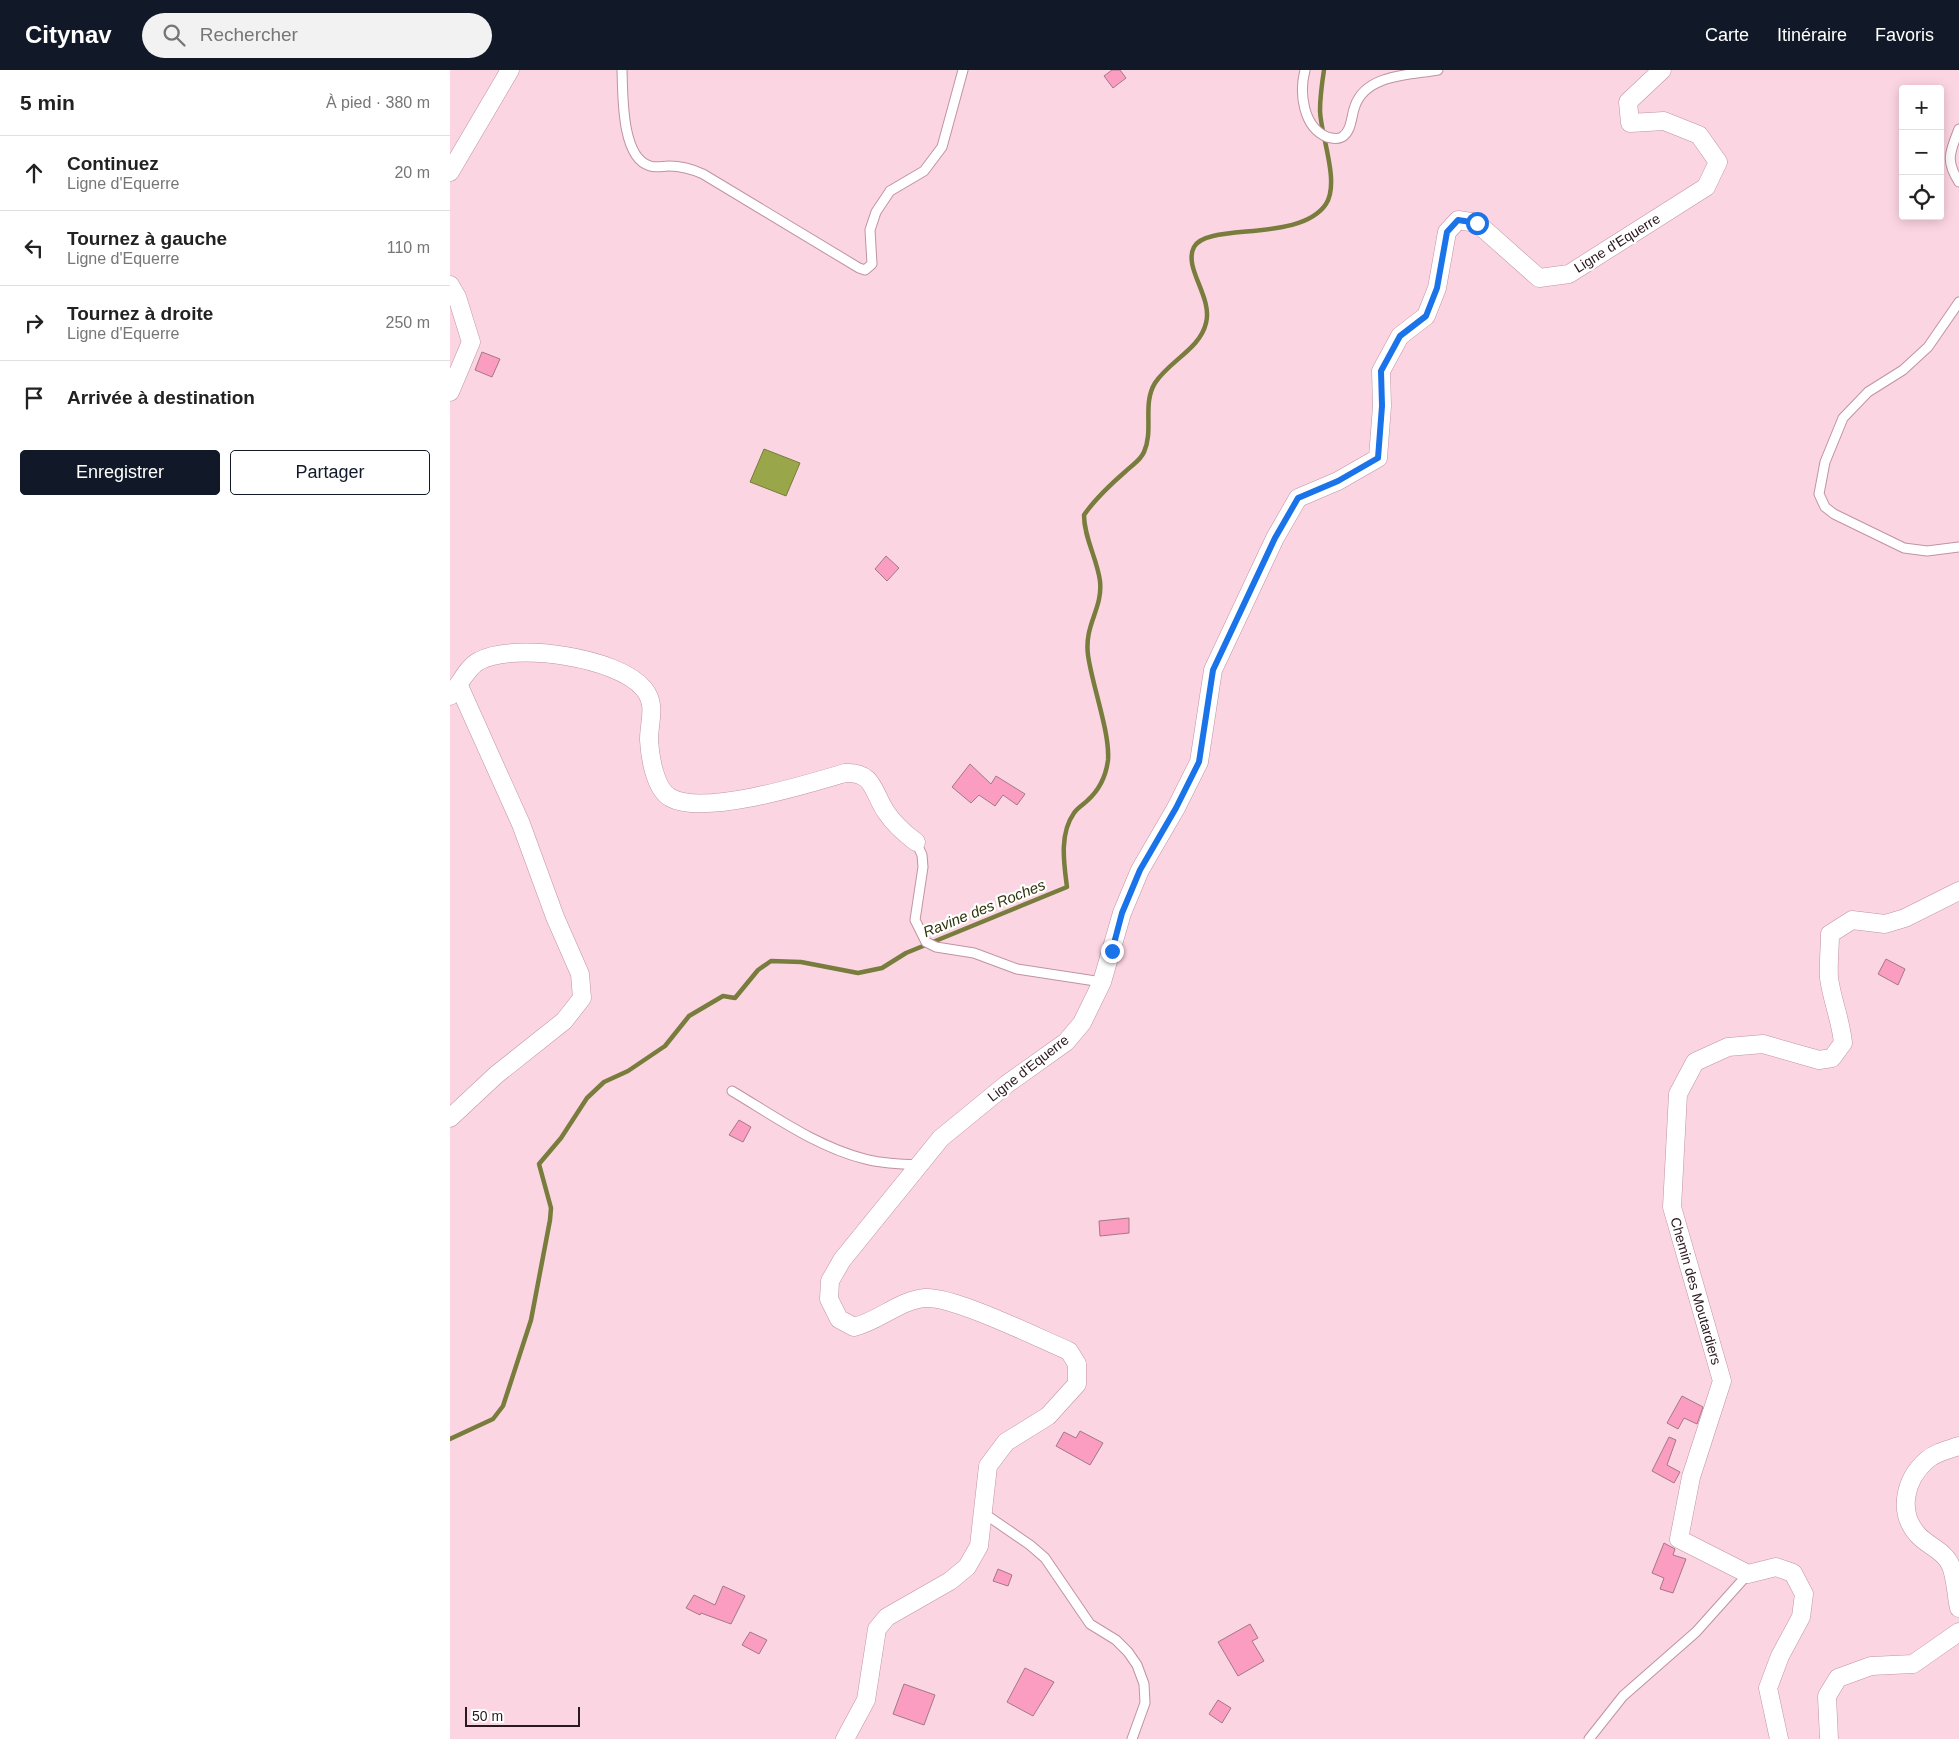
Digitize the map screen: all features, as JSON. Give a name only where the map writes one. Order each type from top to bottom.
[{"type":"street","points":[[450,172],[510,70]]},
{"type":"street","name":"Ligne d'Equerre","points":[[845,1739],[866,1700],[877,1629],[887,1617],[950,1580],[967,1567],[979,1546],[988,1466],[1006,1442],[1048,1416],[1077,1384],[1077,1364],[1069,1351],[958,1304],[926,1298],[903,1305],[870,1323],[854,1327],[839,1319],[829,1299],[830,1280],[842,1260],[948,1132],[1007,1084],[1066,1042],[1082,1023],[1102,982],[1122,913],[1140,870],[1176,808],[1199,762],[1213,670],[1275,538],[1298,498],[1338,481],[1378,458],[1382,406],[1381,371],[1400,336],[1426,316],[1437,288],[1447,232],[1458,220],[1477,223],[1539,278],[1569,274],[1706,187],[1718,162],[1699,135],[1664,121],[1630,123],[1628,102],[1662,70]]},
{"type":"street","points":[[450,285],[457,297],[471,342],[450,392]]},
{"type":"street","points":[[450,1118],[496,1075],[564,1022],[582,998],[580,974],[555,917],[521,824],[455,691],[476,662],[488,656],[526,651],[593,662],[625,674],[642,687],[653,706],[649,740],[654,769],[661,789],[668,797],[688,804],[724,801],[761,795],[845,773],[857,772],[864,776],[876,790],[885,810],[899,829],[916,842]]},
{"type":"street","name":"Chemin des Moutardiers","points":[[1748,1574],[1679,1539],[1691,1476],[1722,1381],[1672,1207],[1678,1094],[1695,1062],[1728,1047],[1764,1044],[1819,1060],[1832,1058],[1843,1043],[1842,1025],[1836,1010],[1829,976],[1830,934],[1852,920],[1885,924],[1905,918],[1959,891]]},
{"type":"street","points":[[1959,1446],[1942,1451],[1928,1460],[1915,1475],[1906,1491],[1906,1514],[1918,1536],[1941,1553],[1951,1566],[1959,1608]]},
{"type":"street","points":[[1748,1574],[1776,1567],[1793,1573],[1804,1594],[1801,1617],[1780,1656],[1768,1688],[1779,1739]]},
{"type":"street","points":[[1829,1739],[1827,1696],[1838,1678],[1871,1666],[1913,1664],[1959,1632]]},
{"type":"lane","points":[[622,70],[623,113],[634,152],[641,162],[651,167],[687,167],[704,174],[800,234],[865,270],[872,264],[870,230],[876,212],[890,191],[924,171],[942,147],[963,70]]},
{"type":"lane","points":[[1306,70],[1303,80],[1304,102],[1307,115],[1320,134],[1334,139],[1341,138],[1348,131],[1355,106],[1361,95],[1372,86],[1382,80],[1396,76],[1438,70]]},
{"type":"lane","points":[[1959,129],[1949,154],[1950,164],[1959,182]]},
{"type":"lane","points":[[1959,302],[1928,347],[1903,370],[1868,392],[1842,418],[1825,462],[1818,494],[1825,507],[1834,514],[1904,548],[1927,550],[1959,547]]},
{"type":"lane","points":[[916,842],[922,855],[923,867],[915,920],[926,942],[936,947],[974,954],[1017,969],[1102,982]]},
{"type":"lane","points":[[732,1091],[805,1134],[848,1153],[884,1163],[919,1165]]},
{"type":"lane","points":[[982,1512],[1030,1545],[1045,1558],[1090,1624],[1116,1640],[1133,1659],[1144,1684],[1145,1703],[1132,1739]]},
{"type":"lane","points":[[1589,1739],[1623,1696],[1696,1632],[1748,1574]]},
{"type":"shaded area","points":[[764,449],[800,463],[786,496],[750,482]]},
{"type":"building","points":[[1112,70],[1120,70],[1126,78],[1113,88],[1104,76]]},
{"type":"building","points":[[482,352],[500,359],[492,377],[475,370]]},
{"type":"building","points":[[886,556],[899,568],[887,581],[875,569]]},
{"type":"building","points":[[970,764],[991,784],[996,776],[1025,794],[1017,805],[1003,795],[995,806],[979,795],[971,803],[952,787]]},
{"type":"building","points":[[1886,959],[1905,969],[1898,985],[1878,974]]},
{"type":"building","points":[[739,1120],[751,1127],[743,1142],[729,1135]]},
{"type":"building","points":[[1129,1218],[1129,1233],[1100,1236],[1099,1221]]},
{"type":"building","points":[[1682,1396],[1703,1407],[1697,1424],[1684,1418],[1678,1429],[1667,1423]]},
{"type":"building","points":[[1080,1431],[1103,1443],[1090,1465],[1056,1446],[1064,1432],[1076,1438]]},
{"type":"building","points":[[1669,1437],[1676,1440],[1667,1465],[1680,1472],[1674,1483],[1652,1471]]},
{"type":"building","points":[[1664,1543],[1675,1549],[1673,1555],[1686,1559],[1673,1593],[1660,1589],[1664,1578],[1652,1573]]},
{"type":"building","points":[[998,1569],[1012,1575],[1008,1586],[993,1581]]},
{"type":"building","points":[[723,1586],[745,1596],[731,1624],[701,1613],[700,1615],[686,1608],[694,1595],[715,1605]]},
{"type":"building","points":[[1250,1624],[1258,1638],[1252,1641],[1264,1661],[1238,1676],[1218,1642]]},
{"type":"building","points":[[750,1632],[767,1640],[759,1654],[742,1645]]},
{"type":"building","points":[[1025,1668],[1054,1682],[1033,1716],[1007,1702]]},
{"type":"building","points":[[904,1684],[935,1695],[924,1725],[893,1714]]},
{"type":"building","points":[[1218,1700],[1231,1708],[1222,1723],[1209,1714]]},
{"type":"waterway","name":"Ravine des Roches","points":[[450,1439],[493,1419],[503,1406],[531,1320],[550,1220],[551,1208],[539,1164],[561,1138],[587,1098],[604,1082],[628,1071],[665,1046],[689,1016],[723,996],[735,998],[758,970],[771,961],[801,962],[858,973],[882,968],[906,953],[1067,887],[1064,849],[1066,830],[1075,811],[1099,787],[1104,777],[1108,760],[1104,722],[1088,655],[1087,644],[1099,600],[1100,581],[1086,532],[1084,515],[1093,503],[1144,452],[1147,444],[1148,408],[1151,391],[1161,375],[1191,348],[1203,332],[1206,323],[1206,303],[1192,264],[1194,247],[1202,240],[1216,235],[1296,224],[1313,216],[1326,204],[1330,195],[1331,172],[1320,111],[1324,70]]},
{"type":"route","points":[[1112,951],[1122,913],[1140,870],[1176,808],[1199,762],[1213,670],[1239,611],[1275,538],[1298,498],[1338,481],[1378,458],[1382,406],[1381,371],[1400,336],[1426,316],[1437,288],[1447,232],[1458,220],[1477,223]]}]
